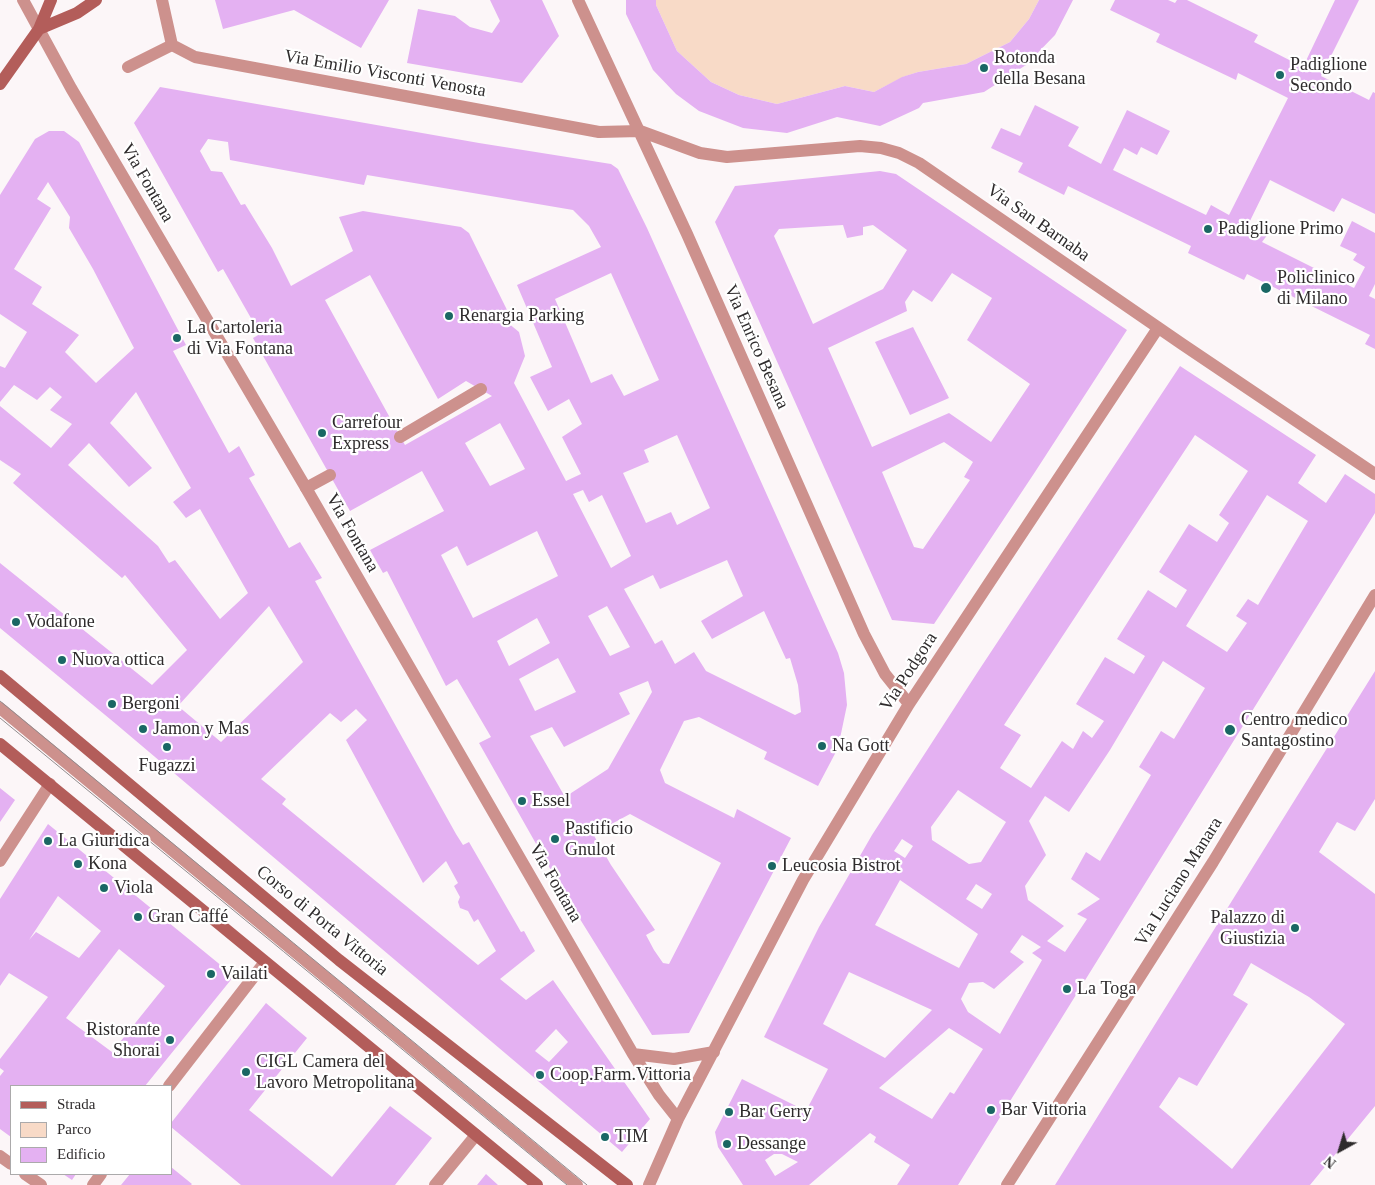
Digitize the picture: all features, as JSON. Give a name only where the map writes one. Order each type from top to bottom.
[{"type":"street","name":"Via Fontana","points":[[23,0],[76,97],[306,488],[633,1054],[660,1096],[678,1119]]},
{"type":"street","points":[[0,84],[39,29],[51,0]]},
{"type":"street","points":[[39,29],[77,13],[96,0]]},
{"type":"street","points":[[128,67],[172,45],[162,0]]},
{"type":"street","name":"Via Enrico Besana","points":[[578,0],[640,131],[864,634],[885,674],[909,704]]},
{"type":"street","name":"Via Emilio Visconti Venosta","points":[[172,45],[195,57],[570,127],[599,132],[640,131]]},
{"type":"street","name":"Via San Barnaba","points":[[640,131],[700,153],[727,157],[860,146],[881,148],[900,153],[942,178],[1158,328],[1375,474]]},
{"type":"street","name":"Via Podgora","points":[[648,1185],[678,1119],[803,880],[909,704],[1158,328]]},
{"type":"street","points":[[400,437],[482,388]]},
{"type":"street","points":[[306,488],[330,475]]},
{"type":"street","name":"Via Luciano Manara","points":[[1007,1185],[1213,862],[1375,595]]},
{"type":"street","name":"Corso di Porta Vittoria","points":[[0,676],[339,960],[628,1185]]},
{"type":"street","points":[[0,708],[577,1185]]},
{"type":"street","points":[[0,744],[536,1185]]},
{"type":"street","points":[[0,861],[50,784]]},
{"type":"street","points":[[170,1085],[265,962]]},
{"type":"street","points":[[633,1054],[674,1058],[714,1052]]},
{"type":"street","points":[[435,1185],[476,1135]]},
{"type":"street","points":[[26,1175],[41,1185]]},
{"type":"green space","points":[[656,0],[1039,0],[1029,19],[1010,42],[966,64],[918,72],[903,77],[874,92],[845,86],[777,104],[739,95],[711,82],[677,51],[656,5]]},
{"type":"building","points":[[215,0],[389,0],[361,48],[294,10],[223,29]]},
{"type":"building","points":[[490,0],[542,0],[559,36],[522,83],[407,63],[418,9],[455,16],[470,27],[492,33],[500,21]]},
{"type":"building","name":"Rotonda della Besana","points":[[626,0],[656,0],[656,5],[677,51],[711,82],[739,95],[777,104],[845,86],[874,92],[902,77],[918,72],[966,64],[1010,42],[1029,19],[1039,0],[1073,0],[1055,35],[1026,65],[984,92],[923,103],[919,108],[880,126],[837,117],[787,133],[743,128],[699,111],[676,94],[653,70],[626,14]]},
{"type":"building","points":[[1115,0],[1168,0],[1175,3],[1177,0],[1187,0],[1258,35],[1254,42],[1303,67],[1335,0],[1359,0],[1321,76],[1369,100],[1373,92],[1375,93],[1375,214],[1342,198],[1334,212],[1270,180],[1248,225],[1268,234],[1262,242],[1354,288],[1365,267],[1353,260],[1357,254],[1340,246],[1352,221],[1375,233],[1375,284],[1369,296],[1375,299],[1375,349],[1365,344],[1370,335],[1247,274],[1244,280],[1188,253],[1191,246],[1068,186],[1064,195],[1018,172],[1023,163],[991,148],[1001,128],[1020,136],[1035,105],[1079,127],[1068,146],[1101,164],[1127,110],[1170,131],[1157,155],[1141,147],[1137,155],[1124,148],[1113,170],[1206,215],[1211,205],[1229,215],[1288,98],[1238,73],[1236,80],[1156,42],[1160,34],[1110,10]]},
{"type":"building","points":[[160,87],[479,143],[611,164],[618,169],[647,228],[838,653],[844,673],[847,705],[838,748],[818,786],[764,759],[767,752],[699,717],[684,721],[660,770],[665,783],[734,818],[737,809],[791,838],[689,1033],[652,1035],[565,895],[479,743],[491,737],[457,679],[446,686],[387,571],[383,573],[370,550],[444,511],[422,471],[350,511],[253,338],[260,334],[223,269],[218,272],[134,123]],"holes":[[[208,139],[228,142],[230,160],[364,185],[367,175],[573,210],[589,226],[601,247],[517,285],[552,367],[530,377],[548,411],[569,399],[582,424],[562,437],[581,474],[566,481],[514,383],[525,356],[519,332],[502,318],[509,314],[469,233],[461,227],[363,211],[339,217],[353,251],[291,286],[272,248],[245,204],[241,205],[222,172],[211,171],[200,151]],[[611,273],[659,380],[624,396],[612,374],[591,383],[555,299]],[[370,275],[438,399],[466,381],[492,396],[405,445],[325,300]],[[500,423],[525,469],[490,486],[465,443]],[[677,435],[710,508],[677,525],[671,512],[646,523],[623,473],[649,462],[644,450]],[[583,490],[589,502],[602,495],[631,556],[611,568],[573,494]],[[537,531],[558,576],[473,618],[441,555],[457,546],[467,566]],[[727,560],[743,596],[701,621],[712,639],[764,611],[786,659],[790,658],[798,685],[801,712],[795,715],[706,671],[694,652],[675,664],[662,640],[655,644],[624,589],[653,575],[660,589]],[[607,606],[630,647],[610,656],[588,616]],[[537,618],[550,643],[509,666],[497,641]],[[558,658],[576,692],[535,711],[519,679]],[[648,681],[652,692],[608,769],[565,797],[530,736],[552,727],[564,747],[630,714],[619,693]],[[630,814],[721,863],[669,964],[663,963],[646,935],[655,930],[611,865],[593,834]]]},
{"type":"building","points":[[49,131],[64,131],[79,142],[186,345],[173,351],[229,453],[239,446],[255,475],[249,478],[289,548],[300,542],[322,578],[315,581],[456,834],[463,845],[469,842],[521,932],[524,931],[535,951],[500,979],[526,1000],[553,980],[650,1119],[622,1152],[0,628],[0,563],[152,685],[187,650],[125,575],[122,578],[13,483],[21,474],[0,460],[0,406],[51,448],[72,424],[50,410],[62,397],[50,387],[37,400],[14,385],[0,402],[0,366],[5,368],[27,332],[0,314],[0,195],[35,139]],"holes":[[[48,182],[70,217],[69,228],[93,269],[134,348],[96,383],[65,352],[79,335],[32,304],[42,287],[14,269],[51,208],[37,199]],[[136,392],[191,488],[173,502],[186,518],[200,509],[248,593],[220,619],[175,560],[169,563],[158,546],[68,465],[89,443],[129,487],[152,468],[110,423]],[[269,606],[303,662],[221,742],[178,706]],[[356,709],[367,720],[346,740],[423,883],[446,861],[458,883],[454,886],[460,897],[458,902],[460,908],[468,911],[474,922],[478,919],[496,951],[478,965],[282,804],[286,799],[261,779],[330,713],[341,722]],[[556,1029],[568,1042],[549,1062],[535,1051]]]},
{"type":"building","points":[[880,171],[896,174],[1127,330],[934,624],[892,620],[715,222],[735,186]],"holes":[[[843,225],[847,238],[863,235],[863,227],[873,225],[907,250],[883,289],[813,324],[774,236],[779,229]],[[952,273],[992,298],[967,340],[1030,384],[991,442],[949,413],[872,447],[828,348],[907,311],[905,302],[913,290],[932,302]],[[944,442],[973,462],[964,477],[970,480],[923,549],[914,547],[882,472]]]},
{"type":"building","points":[[913,327],[949,398],[910,415],[875,342]]},
{"type":"building","points":[[1180,366],[1316,455],[1298,483],[1326,503],[1345,474],[1375,494],[1375,513],[958,1185],[897,1185],[910,1165],[874,1142],[876,1137],[870,1133],[809,1185],[743,1185],[718,1147],[715,1132],[742,1079],[806,1111],[828,1069],[764,1037],[819,927],[872,835]],"holes":[[[1195,435],[1248,471],[1219,515],[1229,523],[1217,542],[1189,524],[1159,572],[1187,590],[1176,608],[1148,590],[1117,639],[1145,656],[1134,674],[1105,657],[1076,704],[1104,721],[1092,738],[1083,731],[1073,749],[1062,741],[1031,788],[1000,768],[1021,735],[1004,725]],[[1267,495],[1308,521],[1258,605],[1248,599],[1236,616],[1247,623],[1227,652],[1186,626]],[[1163,661],[1205,688],[1174,739],[1161,731],[1139,767],[1151,775],[1100,861],[1086,852],[1071,879],[1100,899],[1077,914],[1087,919],[1065,952],[1047,941],[1064,926],[1028,900],[1025,886],[1046,855],[1029,821],[1045,796],[1069,812],[1110,750]],[[958,790],[1006,822],[981,862],[969,864],[932,840],[931,827]],[[902,839],[913,846],[905,858],[894,851]],[[900,880],[978,934],[959,968],[875,925]],[[976,884],[992,894],[982,909],[966,899]],[[1022,935],[1041,947],[1032,953],[1042,960],[1000,1034],[968,1012],[961,999],[969,983],[983,982],[994,989],[1024,962],[1010,952]],[[849,972],[932,1010],[885,1058],[823,1024]],[[949,1028],[983,1049],[954,1094],[950,1092],[932,1119],[879,1088]],[[774,1154],[782,1154],[798,1162],[775,1176],[765,1160]]]},
{"type":"building","name":"Palazzo di Giustizia","points":[[1375,671],[1375,799],[1355,831],[1337,822],[1319,852],[1375,894],[1375,1106],[1310,1185],[1055,1185]],"holes":[[[1251,963],[1309,997],[1345,1024],[1232,1169],[1159,1107],[1179,1077],[1197,1086],[1248,1004],[1233,995]]]},
{"type":"building","points":[[0,788],[15,800],[0,822]]},
{"type":"building","points":[[48,824],[234,976],[146,1085],[10,1085],[10,1136],[0,1129],[0,1076],[4,1071],[0,1068],[0,1059],[48,997],[9,973],[0,986],[0,899]],"holes":[[[58,896],[101,931],[79,958],[36,932],[29,940]],[[119,949],[165,986],[112,1052],[66,1018]]]},
{"type":"building","name":"CIGL Camera del Lavoro Metropolitana","points":[[266,1003],[307,1038],[249,1110],[332,1177],[390,1106],[432,1138],[395,1185],[241,1185],[172,1128],[172,1122]]},
{"type":"building","points":[[172,1168],[192,1184],[191,1185],[121,1185],[129,1175],[172,1175]]},
{"type":"building","points":[[486,1174],[498,1185],[477,1185]]},
{"type":"building","points":[[64,1175],[75,1175],[72,1180]]},
{"type":"tram line","points":[[0,701],[587,1185]]},
{"type":"tram line","points":[[0,718],[567,1185]]},
{"type":"place","name":"Rotonda della Besana","points":[[984,68]]},
{"type":"place","name":"Padiglione Secondo","points":[[1280,75]]},
{"type":"place","name":"Padiglione Primo","points":[[1208,229]]},
{"type":"place","name":"Policlinico di Milano","points":[[1266,288]]},
{"type":"place","name":"Renargia Parking","points":[[449,316]]},
{"type":"place","name":"La Cartoleria di Via Fontana","points":[[177,338]]},
{"type":"place","name":"Carrefour Express","points":[[322,433]]},
{"type":"place","name":"Vodafone","points":[[16,622]]},
{"type":"place","name":"Nuova ottica","points":[[62,660]]},
{"type":"place","name":"Bergoni","points":[[112,704]]},
{"type":"place","name":"Jamon y Mas","points":[[143,729]]},
{"type":"place","name":"Centro medico Santagostino","points":[[1230,730]]},
{"type":"place","name":"Na Gott","points":[[822,746]]},
{"type":"place","name":"Fugazzi","points":[[167,747]]},
{"type":"place","name":"Essel","points":[[522,801]]},
{"type":"place","name":"Pastificio Gnulot","points":[[555,839]]},
{"type":"place","name":"La Giuridica","points":[[48,841]]},
{"type":"place","name":"Kona","points":[[78,864]]},
{"type":"place","name":"Leucosia Bistrot","points":[[772,866]]},
{"type":"place","name":"Viola","points":[[104,888]]},
{"type":"place","name":"Gran Caffé","points":[[138,917]]},
{"type":"place","name":"Palazzo di Giustizia","points":[[1295,928]]},
{"type":"place","name":"Vailati","points":[[211,974]]},
{"type":"place","name":"La Toga","points":[[1067,989]]},
{"type":"place","name":"Ristorante Shorai","points":[[170,1040]]},
{"type":"place","name":"CIGL Camera del Lavoro Metropolitana","points":[[246,1072]]},
{"type":"place","name":"Coop.Farm.Vittoria","points":[[540,1075]]},
{"type":"place","name":"Bar Vittoria","points":[[991,1110]]},
{"type":"place","name":"Bar Gerry","points":[[729,1112]]},
{"type":"place","name":"TIM","points":[[605,1137]]},
{"type":"place","name":"Dessange","points":[[727,1144]]}]
